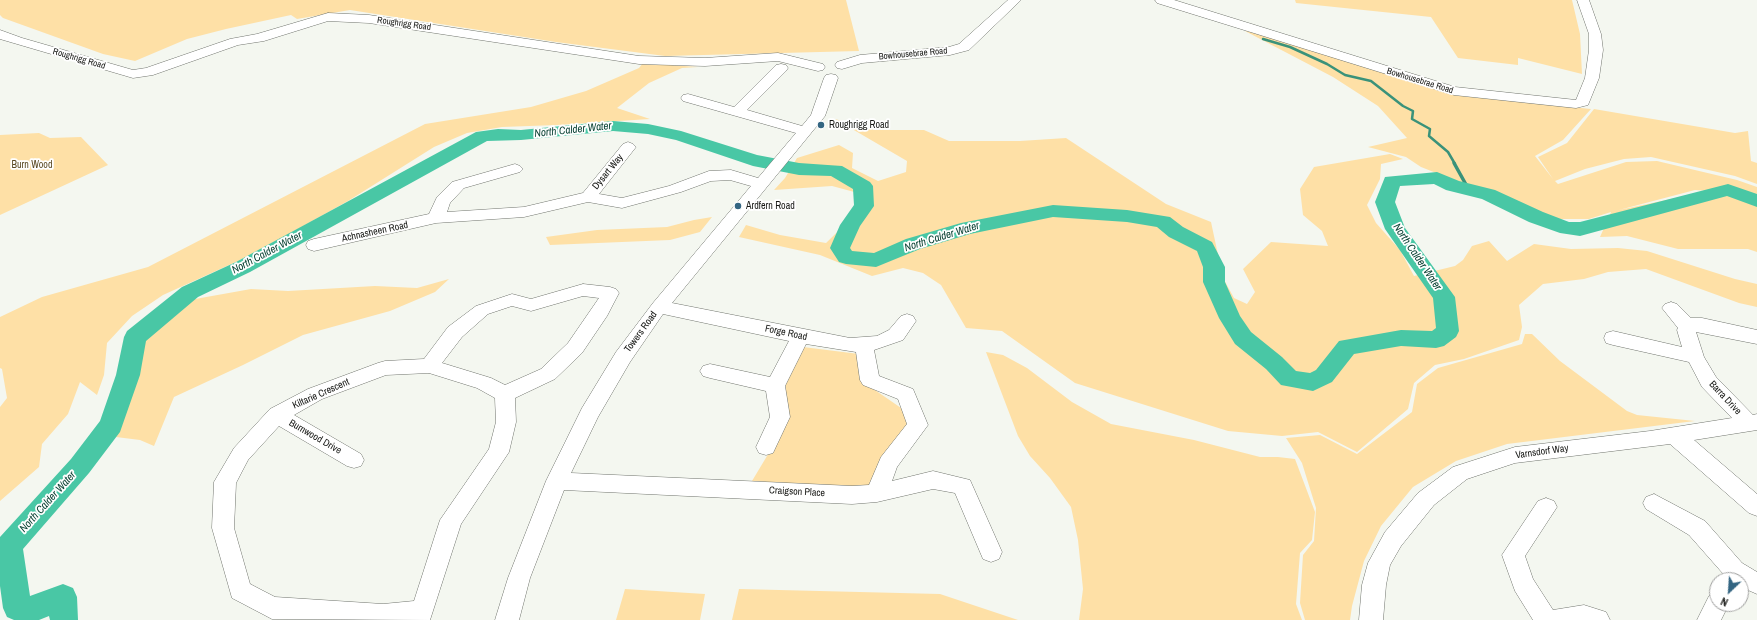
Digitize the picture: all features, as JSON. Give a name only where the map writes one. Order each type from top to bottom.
[{"type":"street","name":"Bowhousebrae Road","points":[[818,67],[830,62],[842,65],[860,59],[950,51],[964,47],[1015,0]]},
{"type":"street","name":"Bowhousebrae Road","points":[[1161,0],[1454,91],[1576,104],[1583,102],[1588,89],[1592,78],[1596,50],[1595,34],[1583,0]]},
{"type":"street","name":"Roughrigg Road","points":[[0,34],[17,41],[134,74],[148,72],[235,42],[259,38],[311,21],[333,17],[369,19],[639,60],[705,62],[778,57],[818,67]]},
{"type":"street","points":[[818,67],[818,74],[831,78],[840,76],[844,72],[845,69],[842,65]]},
{"type":"street","points":[[737,112],[772,84],[781,68]]},
{"type":"street","name":"Towers Road","points":[[507,620],[519,578],[557,481],[590,414],[608,382],[623,357],[659,308],[818,116],[831,78]]},
{"type":"street","points":[[688,98],[805,131]]},
{"type":"street","name":"Dysart Way","points":[[588,197],[628,147]]},
{"type":"street","points":[[515,169],[458,185],[443,201],[436,218],[524,212],[588,197],[622,203],[675,189],[709,176],[732,175],[765,179]]},
{"type":"street","name":"Achnasheen Road","points":[[314,245],[436,218]]},
{"type":"street","points":[[429,366],[456,332],[482,310],[512,300],[531,305],[583,290],[610,294],[601,311],[575,348],[548,374],[505,394]]},
{"type":"street","name":"Forge Road","points":[[659,308],[834,343],[864,345],[880,342],[896,335],[907,321]]},
{"type":"street","points":[[1671,308],[1688,327],[1702,325],[1757,337]]},
{"type":"street","name":"Barra Drive","points":[[1688,327],[1686,330],[1695,357],[1709,382],[1753,423]]},
{"type":"street","points":[[766,447],[780,417],[775,386],[801,336]]},
{"type":"street","points":[[1614,338],[1639,351],[1695,357]]},
{"type":"street","points":[[864,345],[870,380],[906,394],[918,425],[888,463],[878,493]]},
{"type":"street","name":"Kiltarie Crescent","points":[[429,366],[484,383],[505,394],[506,422],[499,452],[451,520],[420,615],[383,615],[272,608],[240,591],[223,528],[225,482],[241,454],[277,415],[315,394],[386,368],[429,366]]},
{"type":"street","points":[[710,371],[775,386]]},
{"type":"street","name":"Burnwood Drive","points":[[277,415],[354,460]]},
{"type":"street","name":"Varnsdorf Way","points":[[1371,620],[1374,585],[1379,563],[1408,519],[1426,499],[1460,473],[1515,455],[1674,435],[1753,423]]},
{"type":"street","points":[[1674,435],[1757,507]]},
{"type":"street","name":"Craigson Place","points":[[557,481],[852,495],[878,493],[933,480],[962,486],[991,552]]},
{"type":"street","points":[[1654,503],[1697,528],[1730,572]]},
{"type":"street","points":[[1546,507],[1513,555],[1523,584],[1546,620]]},
{"type":"street","points":[[1557,620],[1584,616],[1598,620]]},
{"type":"green space","points":[[0,0],[846,0],[859,51],[665,56],[556,42],[350,10],[297,19],[291,15],[226,29],[187,39],[135,61],[103,54],[3,18],[0,15]]},
{"type":"green space","points":[[1295,0],[1572,0],[1580,34],[1582,74],[1518,58],[1518,65],[1458,58],[1431,17],[1296,3]]},
{"type":"green space","points":[[1245,31],[1257,32],[1452,95],[1591,109],[1563,140],[1535,156],[1553,179],[1538,157],[1567,143],[1594,109],[1735,133],[1748,131],[1751,161],[1757,163],[1757,184],[1735,176],[1651,157],[1624,159],[1585,169],[1555,181],[1558,184],[1626,162],[1657,161],[1737,180],[1757,187],[1757,194],[1695,190],[1619,210],[1704,192],[1757,197],[1757,252],[1748,249],[1678,249],[1627,236],[1600,237],[1611,212],[1589,219],[1560,219],[1534,212],[1515,200],[1454,180],[1421,167],[1406,157],[1368,147],[1407,138],[1378,106],[1333,77]]},
{"type":"green space","points":[[643,63],[698,67],[682,68],[649,83],[617,108],[650,119],[502,127],[467,133],[434,147],[348,201],[238,261],[163,295],[132,316],[107,343],[104,375],[97,395],[80,382],[68,414],[42,444],[39,467],[0,501],[0,407],[7,398],[2,369],[0,368],[0,317],[42,297],[148,267],[425,124],[531,107],[586,91],[639,68]]},
{"type":"green space","points":[[835,119],[874,130],[924,130],[949,141],[1020,141],[1066,138],[1166,204],[1211,222],[1223,278],[1234,298],[1247,304],[1255,292],[1243,269],[1271,242],[1328,246],[1322,231],[1303,215],[1300,189],[1314,167],[1390,154],[1403,159],[1381,164],[1380,179],[1367,205],[1376,223],[1400,250],[1414,276],[1455,266],[1463,260],[1472,246],[1489,241],[1507,261],[1534,244],[1571,249],[1618,248],[1647,251],[1735,279],[1757,284],[1757,307],[1739,303],[1646,269],[1608,272],[1584,279],[1543,284],[1519,305],[1522,327],[1519,340],[1464,359],[1435,365],[1414,383],[1408,409],[1357,452],[1318,432],[1282,436],[1228,431],[1075,383],[1002,331],[966,328],[941,285],[923,273],[903,268],[872,276],[820,255],[739,237],[746,225],[780,235],[826,243],[873,197],[832,186],[774,190],[785,178],[797,158],[839,145],[853,153],[852,168],[878,181],[906,172],[907,161]]},
{"type":"green space","name":"Burn Wood","points":[[39,133],[50,138],[81,137],[108,165],[0,215],[0,135]]},
{"type":"green space","points":[[712,217],[700,232],[670,240],[550,245],[546,237],[597,230],[667,227]]},
{"type":"green space","points":[[449,279],[435,292],[390,311],[303,335],[174,397],[154,446],[140,440],[116,437],[134,383],[140,343],[181,311],[184,301],[251,289],[288,291],[375,286],[417,288]]},
{"type":"green space","points":[[1525,334],[1532,334],[1560,361],[1627,411],[1637,415],[1695,421],[1507,444],[1456,461],[1413,487],[1381,526],[1364,561],[1352,606],[1350,620],[1305,620],[1300,603],[1303,555],[1314,541],[1316,508],[1302,463],[1286,438],[1320,435],[1357,454],[1412,412],[1417,384],[1438,368],[1522,344]]},
{"type":"green space","points":[[803,347],[859,354],[872,388],[904,410],[910,420],[872,488],[752,481],[779,436],[786,383]]},
{"type":"green space","points":[[986,352],[1003,355],[1027,368],[1072,402],[1111,424],[1194,440],[1260,457],[1295,459],[1315,512],[1312,540],[1300,553],[1296,604],[1302,620],[1079,620],[1083,589],[1078,540],[1071,507],[1050,478],[1030,456],[1018,436]]},
{"type":"green space","points":[[625,589],[705,594],[700,620],[616,620]]},
{"type":"green space","points":[[739,589],[940,594],[1018,620],[732,620]]},
{"type":"waterway","points":[[1263,39],[1290,47],[1327,64],[1345,75],[1371,81],[1403,106],[1413,111],[1412,119],[1430,129],[1429,136],[1448,152],[1455,164]]},
{"type":"waterway","name":"North Calder Water","points":[[64,620],[63,597],[33,609],[17,608],[9,546],[80,466],[111,425],[128,375],[135,337],[190,292],[243,267],[482,136],[498,134],[521,135],[613,126],[648,129],[681,136],[753,160],[799,169],[835,170],[863,186],[864,206],[850,225],[840,248],[846,257],[876,260],[913,244],[968,228],[1053,211],[1127,216],[1163,222],[1176,232],[1205,247],[1214,267],[1214,282],[1230,318],[1243,338],[1274,363],[1289,379],[1313,382],[1324,376],[1347,347],[1401,338],[1436,340],[1448,331],[1444,297],[1395,229],[1385,202],[1392,181],[1437,178],[1453,186],[1488,194],[1536,217],[1567,228],[1580,229],[1728,190],[1757,201]]},
{"type":"waterway","points":[[1454,163],[1469,190]]},
{"type":"waterway","points":[[0,579],[11,571]]},
{"type":"place","name":"Roughrigg Road","points":[[821,125]]},
{"type":"place","name":"Ardfern Road","points":[[738,206]]}]
